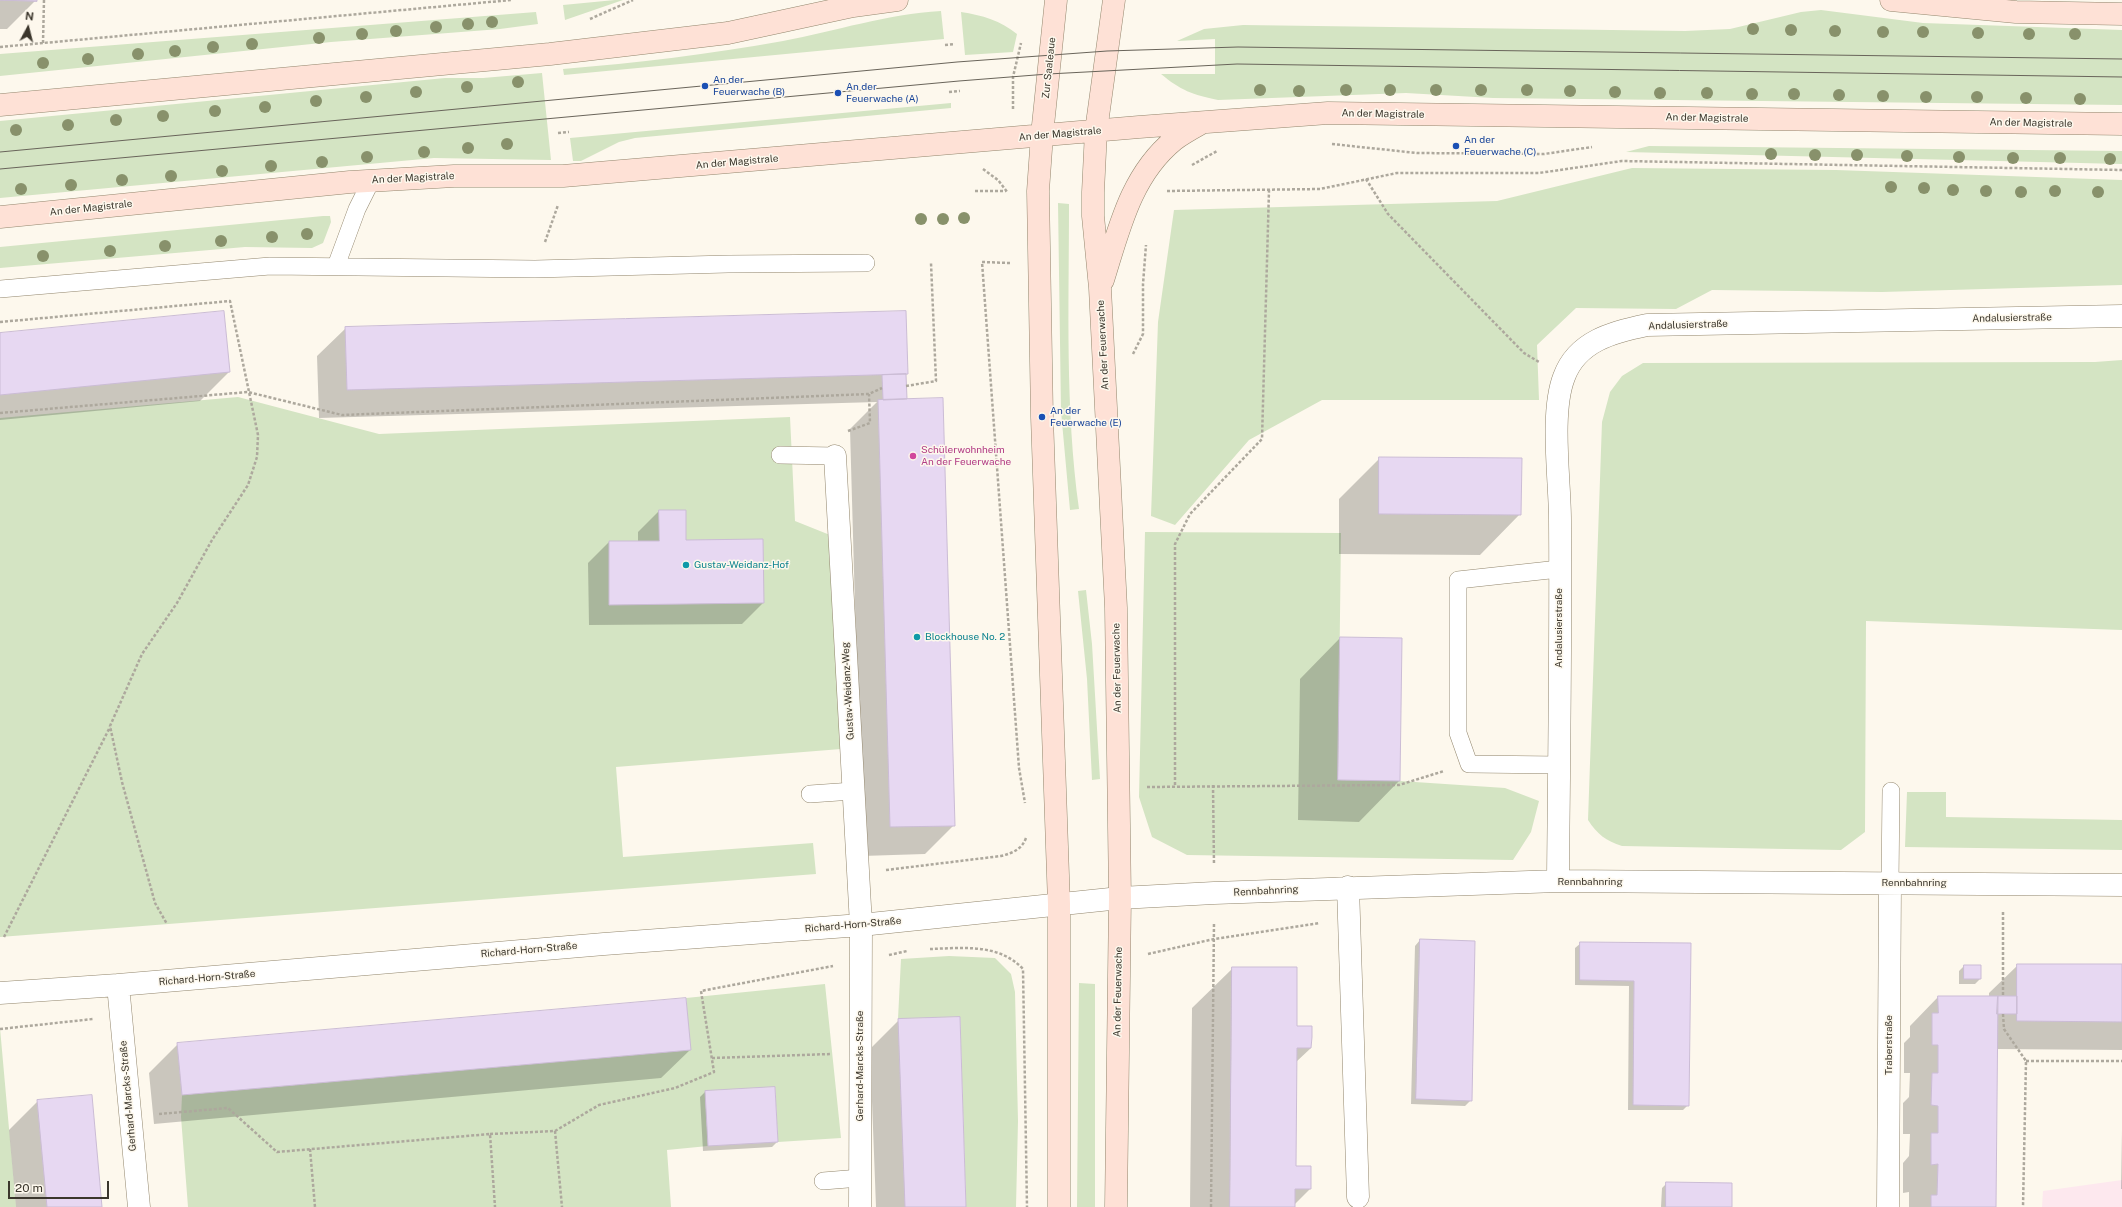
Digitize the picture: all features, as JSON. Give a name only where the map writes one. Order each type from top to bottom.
[{"type":"main road","points":[[0,104],[558,53],[728,32],[853,6],[897,0]]},
{"type":"main road","name":"Zur Saaleaue","points":[[1042,135],[1056,0]]},
{"type":"main road","points":[[1096,131],[1114,0]]},
{"type":"main road","points":[[1891,0],[2016,12],[2122,14]]},
{"type":"main road","name":"An der Magistrale","points":[[0,217],[371,180],[454,176],[562,176],[1042,135],[1328,113],[2122,124]]},
{"type":"main road","points":[[1100,288],[1123,217],[1133,192],[1147,170],[1166,148],[1175,140],[1202,122]]},
{"type":"main road","name":"An der Feuerwache","points":[[1096,131],[1093,216],[1100,288],[1116,608],[1120,787],[1116,1207]]},
{"type":"main road","points":[[1042,135],[1038,191],[1042,417],[1059,904],[1059,1207]]},
{"type":"street","name":"Andalusierstraße","points":[[1558,881],[1560,569],[1557,411],[1564,378],[1576,355],[1598,339],[1620,330],[1647,325],[2122,316]]},
{"type":"street","name":"Gustav-Weidanz-Weg","points":[[835,456],[861,926]]},
{"type":"street","name":"Rennbahnring","points":[[1059,904],[1120,898],[1214,893],[1348,887],[1558,881],[2122,885]]},
{"type":"street","name":"Traberstraße","points":[[1888,1207],[1890,883]]},
{"type":"street","points":[[1348,887],[1358,1197]]},
{"type":"street","name":"Richard-Horn-Straße","points":[[0,993],[118,986],[604,944],[861,926],[1059,904]]},
{"type":"street","name":"Gerhard-Marcks-Straße","points":[[860,1207],[861,926]]},
{"type":"street","name":"Gerhard-Marcks-Straße","points":[[118,986],[139,1207]]},
{"type":"lane","points":[[336,266],[357,209],[371,180]]},
{"type":"lane","points":[[0,289],[270,266],[535,270],[728,264],[866,263]]},
{"type":"lane","points":[[780,455],[835,456]]},
{"type":"lane","points":[[1559,765],[1469,764],[1458,733],[1458,580],[1560,569]]},
{"type":"lane","points":[[810,794],[853,791]]},
{"type":"lane","points":[[1890,883],[1891,791]]},
{"type":"lane","points":[[823,1181],[860,1178]]},
{"type":"path","points":[[43,44],[44,0]]},
{"type":"path","points":[[0,47],[511,0]]},
{"type":"path","points":[[945,45],[955,44]]},
{"type":"path","points":[[949,92],[960,91]]},
{"type":"path","points":[[558,134],[569,132]]},
{"type":"path","points":[[1328,143],[1416,153],[1544,154],[1595,147]]},
{"type":"path","points":[[1188,169],[1222,149]]},
{"type":"path","points":[[1133,192],[1320,189],[1397,173],[1539,173],[1622,161],[2122,170]]},
{"type":"path","points":[[1366,179],[1388,214],[1524,353],[1564,378]]},
{"type":"path","points":[[1163,196],[1171,186]]},
{"type":"path","points":[[1175,785],[1175,544],[1190,514],[1262,439],[1269,190]]},
{"type":"path","points":[[975,191],[1038,191]]},
{"type":"path","points":[[535,270],[559,203]]},
{"type":"path","points":[[1130,360],[1143,334],[1144,263],[1146,243]]},
{"type":"path","points":[[1016,263],[982,262],[1019,768],[1025,807]]},
{"type":"path","points":[[906,386],[936,381],[931,263]]},
{"type":"path","points":[[0,322],[230,301],[258,435],[257,457],[248,485],[212,540],[177,603],[142,654],[110,726],[4,937]]},
{"type":"path","points":[[0,413],[248,392],[342,416],[869,394],[882,388]]},
{"type":"path","points":[[835,456],[836,434],[870,423],[869,394]]},
{"type":"path","points":[[110,726],[122,782],[155,903],[167,924]]},
{"type":"path","points":[[1120,787],[1175,785],[1399,785],[1469,764]]},
{"type":"path","points":[[1211,1207],[1214,940],[1213,785]]},
{"type":"path","points":[[1023,792],[1055,790]]},
{"type":"path","points":[[858,873],[1002,856],[1013,853],[1022,846],[1027,834]]},
{"type":"path","points":[[2002,884],[2003,996]]},
{"type":"path","points":[[1119,960],[1214,940],[1349,920]]},
{"type":"path","points":[[834,966],[834,973]]},
{"type":"path","points":[[1024,986],[1058,977]]},
{"type":"path","points":[[2003,1014],[2004,1029],[2026,1061],[2023,1207]]},
{"type":"path","points":[[0,1029],[121,1016]]},
{"type":"path","points":[[712,1058],[835,1054]]},
{"type":"path","points":[[2026,1061],[2122,1061]]},
{"type":"path","points":[[130,1117],[228,1108],[277,1152],[555,1130],[562,1207]]},
{"type":"path","points":[[490,1134],[495,1207]]},
{"type":"path","points":[[310,1149],[315,1207]]},
{"type":"shaded area","points":[[2122,1180],[2122,1207],[2042,1207],[2043,1191]]},
{"type":"green space","points":[[623,0],[565,20],[563,5]]},
{"type":"green space","points":[[1821,10],[1923,23],[2122,30],[2122,105],[1493,98],[1406,93],[1218,100],[1187,91],[1174,84],[1161,74],[1215,74],[1215,39],[1177,41],[1204,29],[1243,25],[1685,31],[1730,29],[1801,12]]},
{"type":"green space","points":[[941,11],[944,39],[564,75],[563,69],[646,61],[728,50],[803,37],[862,23]]},
{"type":"green space","points":[[536,12],[538,24],[500,29],[331,42],[0,76],[0,54]]},
{"type":"green space","points":[[961,12],[991,19],[1011,29],[1017,34],[1013,52],[965,55]]},
{"type":"green space","points":[[542,73],[551,160],[434,158],[0,198],[0,121],[445,78],[483,78]]},
{"type":"green space","points":[[951,103],[951,108],[635,138],[619,142],[581,161],[573,161],[570,138]]},
{"type":"green space","points":[[1649,146],[2122,151],[2122,164],[1626,152]]},
{"type":"green space","points":[[1632,168],[1836,170],[2122,180],[2122,285],[1882,292],[1712,290],[1676,309],[1576,308],[1537,345],[1539,400],[1322,400],[1249,440],[1175,525],[1151,516],[1158,322],[1174,210],[1497,201]]},
{"type":"green space","points":[[1058,203],[1069,204],[1068,319],[1070,395],[1079,509],[1070,510],[1061,411]]},
{"type":"green space","points":[[330,216],[331,222],[323,243],[312,248],[245,247],[0,268],[0,247]]},
{"type":"green space","points":[[2122,360],[2122,630],[1866,621],[1865,832],[1841,850],[1622,846],[1611,842],[1595,829],[1588,820],[1602,422],[1610,392],[1622,376],[1643,363],[2095,362]]},
{"type":"green space","points":[[238,397],[379,434],[790,417],[795,521],[830,535],[841,749],[616,767],[623,857],[813,843],[816,874],[0,937],[0,418]]},
{"type":"green space","points":[[1145,532],[1341,533],[1338,780],[1400,781],[1505,788],[1539,801],[1531,832],[1513,860],[1187,855],[1152,837],[1139,797]]},
{"type":"green space","points":[[1086,590],[1092,644],[1100,779],[1092,780],[1087,679],[1078,591]]},
{"type":"green space","points":[[1907,792],[1946,792],[1946,817],[2122,820],[2122,850],[1905,847]]},
{"type":"green space","points":[[949,956],[995,958],[1011,974],[1015,992],[1018,1121],[1016,1207],[966,1207],[960,1017],[898,1019],[901,959]]},
{"type":"green space","points":[[1079,983],[1095,984],[1095,1207],[1077,1207]]},
{"type":"green space","points":[[825,984],[841,1138],[778,1142],[775,1087],[705,1091],[708,1146],[667,1150],[671,1207],[188,1207],[181,1117],[182,1095],[690,1050],[686,998]]},
{"type":"green space","points":[[0,1028],[16,1207],[0,1207]]},
{"type":"building","points":[[0,0],[37,0],[37,1]]},
{"type":"building","points":[[224,311],[230,372],[0,395],[0,333]]},
{"type":"building","points":[[906,311],[908,374],[347,390],[345,327]]},
{"type":"building","points":[[906,374],[907,399],[883,400],[882,375]]},
{"type":"building","name":"Blockhouse No. 2","points":[[943,398],[955,826],[890,827],[878,400]]},
{"type":"building","points":[[1379,457],[1522,458],[1521,515],[1379,514]]},
{"type":"building","name":"Gustav-Weidanz-Hof","points":[[659,510],[686,510],[686,540],[763,539],[764,603],[609,605],[609,541],[659,541]]},
{"type":"building","points":[[1340,637],[1402,638],[1400,781],[1338,780]]},
{"type":"building","points":[[1420,939],[1475,941],[1472,1101],[1416,1099]]},
{"type":"building","points":[[1580,942],[1691,943],[1689,1106],[1633,1105],[1634,981],[1580,980]]},
{"type":"building","points":[[2017,964],[2122,964],[2122,1022],[2017,1021]]},
{"type":"building","points":[[1964,965],[1981,965],[1981,979],[1964,979]]},
{"type":"building","points":[[1232,967],[1297,967],[1297,1026],[1312,1026],[1312,1037],[1311,1048],[1297,1048],[1296,1166],[1311,1166],[1311,1189],[1295,1189],[1295,1207],[1230,1207]]},
{"type":"building","points":[[1938,996],[1998,996],[1996,1207],[1931,1207],[1931,1195],[1937,1195],[1938,1164],[1931,1165],[1931,1133],[1938,1133],[1938,1106],[1931,1105],[1932,1073],[1938,1073],[1938,1045],[1932,1045],[1932,1013],[1938,1013]]},
{"type":"building","points":[[1998,996],[2017,996],[2017,1014],[1997,1014]]},
{"type":"building","points":[[686,998],[691,1050],[182,1095],[177,1043]]},
{"type":"building","points":[[960,1017],[966,1207],[905,1207],[898,1019]]},
{"type":"building","points":[[775,1087],[778,1142],[708,1146],[705,1091]]},
{"type":"building","points":[[92,1095],[102,1207],[47,1207],[37,1100]]},
{"type":"building","points":[[1666,1182],[1732,1183],[1732,1207],[1666,1207]]},
{"type":"tram line","points":[[0,152],[957,62],[1107,51],[1238,47],[2122,59]]},
{"type":"tram line","points":[[0,169],[959,81],[1048,74],[1237,64],[2122,77]]},
{"type":"place","name":"An der Feuerwache (B)","points":[[705,86]]},
{"type":"place","name":"An der Feuerwache (A)","points":[[838,93]]},
{"type":"place","name":"An der Feuerwache (C)","points":[[1456,146]]},
{"type":"place","name":"An der Feuerwache (E)","points":[[1042,417]]},
{"type":"place","name":"Schülerwohnheim An der Feuerwache","points":[[913,456]]},
{"type":"place","name":"Gustav-Weidanz-Hof","points":[[686,565]]},
{"type":"place","name":"Blockhouse No. 2","points":[[917,637]]}]
